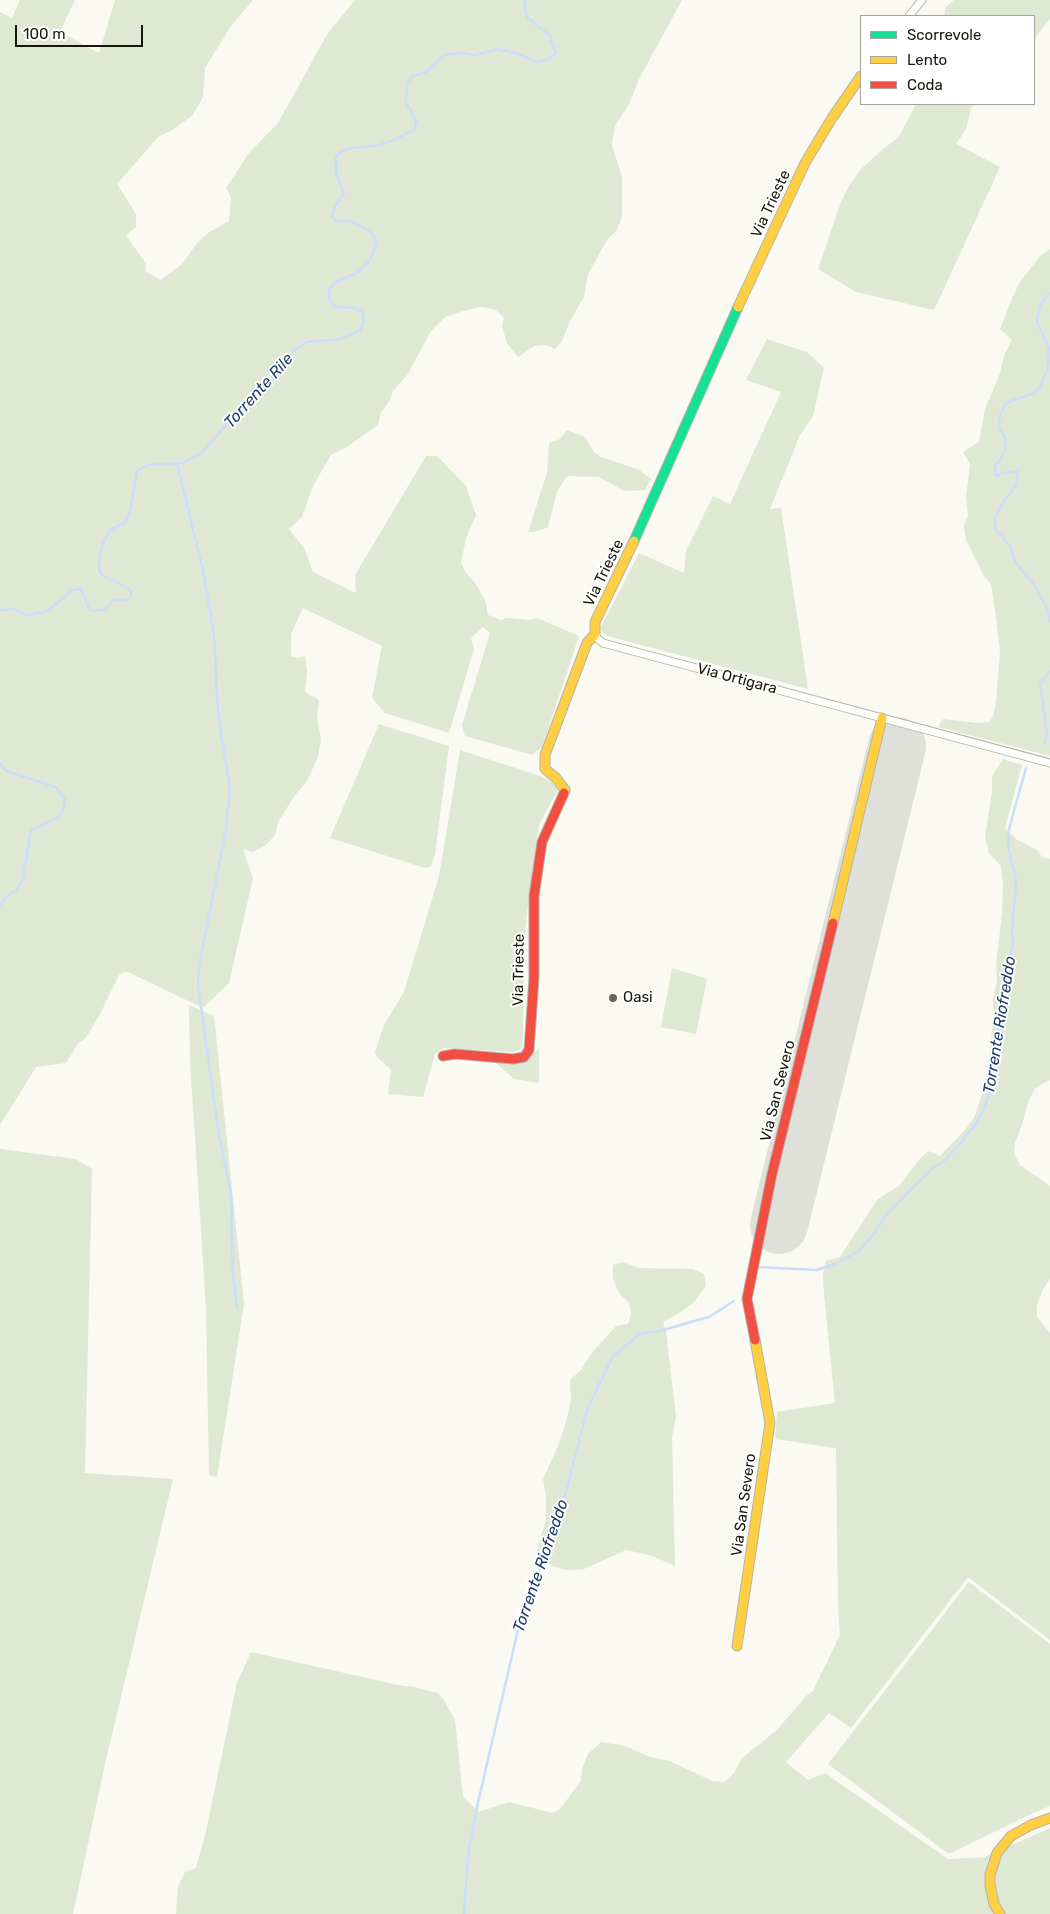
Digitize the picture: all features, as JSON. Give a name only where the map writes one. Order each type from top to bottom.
[{"type":"street","points":[[910,15],[922,0]]},
{"type":"street","name":"Via Trieste","points":[[442,1056],[455,1054],[513,1059],[524,1057],[529,1050],[534,978],[534,896],[542,842],[565,790],[556,778],[545,769],[546,755],[587,643],[594,634],[595,622],[646,516],[710,369],[805,164],[832,118],[860,77]]},
{"type":"street","name":"Via Ortigara","points":[[594,634],[603,643],[882,718]]},
{"type":"street","points":[[882,718],[1050,763]]},
{"type":"street","name":"Via San Severo","points":[[737,1646],[770,1422],[747,1299],[772,1174],[882,718]]},
{"type":"street","points":[[1000,1914],[994,1904],[990,1885],[990,1875],[997,1853],[1011,1836],[1031,1825],[1050,1818]]},
{"type":"green space","points":[[20,0],[75,0],[60,32],[99,53],[115,0],[253,0],[231,26],[205,68],[203,97],[192,116],[158,137],[117,184],[136,214],[136,227],[126,235],[146,264],[145,271],[161,280],[182,264],[197,243],[208,233],[229,221],[231,198],[226,188],[249,153],[278,123],[328,33],[355,0],[682,0],[639,79],[629,104],[615,126],[612,145],[622,177],[622,216],[617,230],[607,240],[588,274],[584,297],[570,321],[562,341],[555,349],[546,345],[534,346],[518,357],[507,343],[502,326],[504,318],[496,310],[481,307],[445,317],[431,331],[408,374],[393,391],[389,402],[381,412],[378,425],[348,446],[331,455],[313,486],[302,517],[289,529],[304,548],[313,572],[356,593],[355,575],[426,456],[437,456],[466,486],[476,515],[466,538],[461,563],[467,574],[476,584],[486,603],[488,615],[501,620],[507,618],[529,620],[537,618],[579,636],[542,747],[532,755],[465,736],[462,725],[490,633],[483,627],[471,638],[474,649],[449,733],[385,713],[372,698],[382,646],[303,608],[291,634],[291,656],[297,658],[305,656],[307,672],[305,692],[319,700],[317,718],[321,739],[318,757],[307,781],[295,795],[278,822],[275,835],[265,846],[253,852],[243,849],[253,878],[229,983],[203,1008],[126,971],[119,975],[99,1016],[85,1039],[79,1042],[66,1063],[36,1067],[0,1125],[0,12],[12,18]]},
{"type":"green space","points":[[954,0],[1050,0],[1050,19],[1035,38],[1035,15],[944,15],[946,7]]},
{"type":"green space","points":[[915,105],[975,105],[971,108],[966,129],[956,144],[1000,167],[934,310],[856,292],[818,269],[841,202],[849,186],[861,169],[899,137]]},
{"type":"green space","points":[[1050,249],[1050,756],[938,727],[943,719],[977,723],[989,722],[993,716],[1000,651],[991,584],[984,576],[966,540],[964,526],[968,516],[966,497],[970,464],[963,452],[979,442],[985,409],[1000,373],[1004,356],[1012,340],[1000,329],[1013,296],[1020,282],[1040,256]]},
{"type":"green space","points":[[767,339],[807,352],[824,368],[813,416],[800,435],[770,509],[781,508],[808,689],[607,636],[600,629],[639,553],[684,573],[686,551],[713,496],[730,504],[781,392],[746,380]]},
{"type":"green space","points":[[567,430],[585,437],[594,452],[601,457],[638,469],[651,479],[645,490],[624,491],[599,477],[567,476],[557,492],[548,527],[528,532],[547,473],[549,443],[560,439]]},
{"type":"green space","points":[[379,724],[449,746],[435,854],[431,866],[425,868],[330,838]]},
{"type":"green space","points":[[460,750],[540,776],[557,785],[557,792],[539,825],[530,886],[524,942],[523,1037],[521,1049],[512,1052],[443,1048],[435,1054],[423,1097],[388,1094],[391,1070],[376,1056],[375,1052],[384,1025],[404,992],[439,876]]},
{"type":"green space","points":[[1003,759],[1022,765],[1005,828],[1016,839],[1037,850],[1042,857],[1050,859],[1050,1080],[1035,1088],[1028,1102],[1015,1143],[1014,1154],[1020,1165],[1050,1186],[1050,1279],[1043,1289],[1037,1305],[1037,1317],[1050,1333],[1050,1640],[968,1577],[851,1728],[829,1713],[786,1762],[808,1780],[825,1773],[948,1859],[985,1857],[1050,1828],[1050,1914],[176,1914],[178,1886],[185,1872],[196,1868],[206,1831],[237,1683],[251,1652],[438,1693],[455,1720],[463,1797],[479,1812],[509,1802],[553,1813],[560,1809],[581,1781],[582,1769],[588,1754],[601,1742],[625,1746],[650,1757],[670,1761],[712,1781],[725,1782],[734,1773],[741,1759],[777,1730],[806,1696],[813,1691],[840,1635],[836,1448],[775,1439],[777,1412],[835,1403],[824,1294],[823,1275],[826,1261],[840,1257],[877,1200],[900,1185],[928,1151],[940,1156],[965,1130],[975,1116],[985,1084],[994,1019],[993,999],[997,981],[996,965],[1002,914],[1003,885],[1001,866],[989,853],[985,837],[992,793],[992,776]]},
{"type":"green space","points":[[672,968],[707,979],[696,1034],[661,1027]]},
{"type":"green space","points":[[189,1005],[214,1016],[244,1304],[217,1477],[209,1475],[206,1308],[190,1061]]},
{"type":"green space","points":[[539,1048],[539,1083],[514,1079],[495,1062],[509,1064],[527,1060]]},
{"type":"green space","points":[[0,1149],[76,1159],[92,1169],[85,1473],[173,1479],[105,1764],[73,1914],[0,1914]]},
{"type":"green space","points":[[622,1262],[639,1268],[692,1269],[704,1274],[706,1286],[694,1302],[663,1322],[666,1331],[676,1417],[672,1437],[675,1566],[650,1555],[626,1550],[584,1569],[566,1570],[553,1566],[536,1554],[546,1519],[546,1496],[543,1479],[559,1444],[567,1418],[571,1399],[570,1380],[581,1370],[591,1354],[616,1326],[628,1324],[631,1314],[629,1303],[619,1293],[613,1279],[613,1265]]},
{"type":"green space","points":[[969,1582],[1050,1644],[1050,1806],[949,1854],[828,1764]]},
{"type":"waterway","name":"Torrente Rile","points":[[0,610],[13,609],[27,615],[46,612],[73,590],[81,589],[89,609],[92,611],[103,610],[114,600],[126,600],[131,596],[131,591],[102,575],[99,569],[100,554],[111,529],[125,523],[130,511],[137,471],[148,465],[183,463],[202,453],[231,419],[276,376],[285,359],[292,352],[307,342],[341,339],[360,330],[364,322],[363,313],[357,308],[333,305],[329,298],[329,289],[335,283],[358,272],[368,263],[376,242],[373,235],[364,227],[349,221],[336,221],[332,216],[334,208],[344,193],[336,174],[336,156],[342,151],[352,148],[380,145],[414,130],[417,122],[406,102],[407,82],[413,76],[426,72],[444,55],[464,53],[474,55],[498,49],[518,54],[536,62],[547,60],[556,53],[550,36],[527,17],[524,0]]},
{"type":"waterway","name":"Torrente Riofreddo","points":[[1050,293],[1040,305],[1037,322],[1049,347],[1048,368],[1040,387],[1032,394],[1006,403],[999,418],[999,428],[1006,440],[1004,453],[995,467],[996,476],[1003,473],[1018,472],[1017,485],[1003,502],[995,518],[996,530],[1010,546],[1016,563],[1036,587],[1047,609],[1050,621]]},
{"type":"waterway","points":[[177,464],[203,570],[214,634],[218,713],[230,790],[225,835],[199,966],[198,986],[219,1134],[231,1194],[233,1277],[237,1307]]},
{"type":"waterway","name":"Torrente Riofreddo","points":[[1045,743],[1047,733],[1040,684],[1050,671]]},
{"type":"waterway","name":"Torrente Rile","points":[[0,763],[5,770],[56,787],[65,800],[59,817],[31,830],[23,879],[16,890],[5,898],[0,905]]},
{"type":"waterway","name":"Torrente Riofreddo","points":[[757,1267],[817,1270],[837,1263],[859,1251],[884,1218],[932,1169],[945,1160],[977,1122],[985,1107],[993,1083],[1003,997],[1013,943],[1012,931],[1016,881],[1008,846],[1009,829],[1026,768]]},
{"type":"waterway","name":"Torrente Riofreddo","points":[[464,1914],[468,1855],[477,1807],[520,1621],[558,1524],[587,1410],[613,1356],[640,1334],[659,1331],[709,1317],[734,1301]]},
{"type":"runway","points":[[779,1225],[897,746]]},
{"type":"traffic: fast","points":[[634,541],[738,307]]},
{"type":"traffic: slow","points":[[738,307],[805,163],[832,118],[860,77]]},
{"type":"traffic: slow","points":[[564,793],[565,790],[556,778],[545,769],[545,755],[587,643],[595,634],[595,622],[634,541]]},
{"type":"traffic: slow","points":[[833,923],[882,718]]},
{"type":"traffic: slow","points":[[737,1646],[770,1423],[755,1340]]},
{"type":"traffic: slow","points":[[1000,1914],[994,1904],[990,1885],[990,1875],[997,1853],[1011,1836],[1031,1825],[1050,1818]]},
{"type":"traffic: jam","points":[[443,1056],[455,1054],[513,1059],[524,1057],[529,1050],[534,978],[534,896],[542,842],[564,793]]},
{"type":"traffic: jam","points":[[755,1340],[747,1299],[772,1174],[833,923]]},
{"type":"place","name":"Oasi","points":[[613,998]]}]
